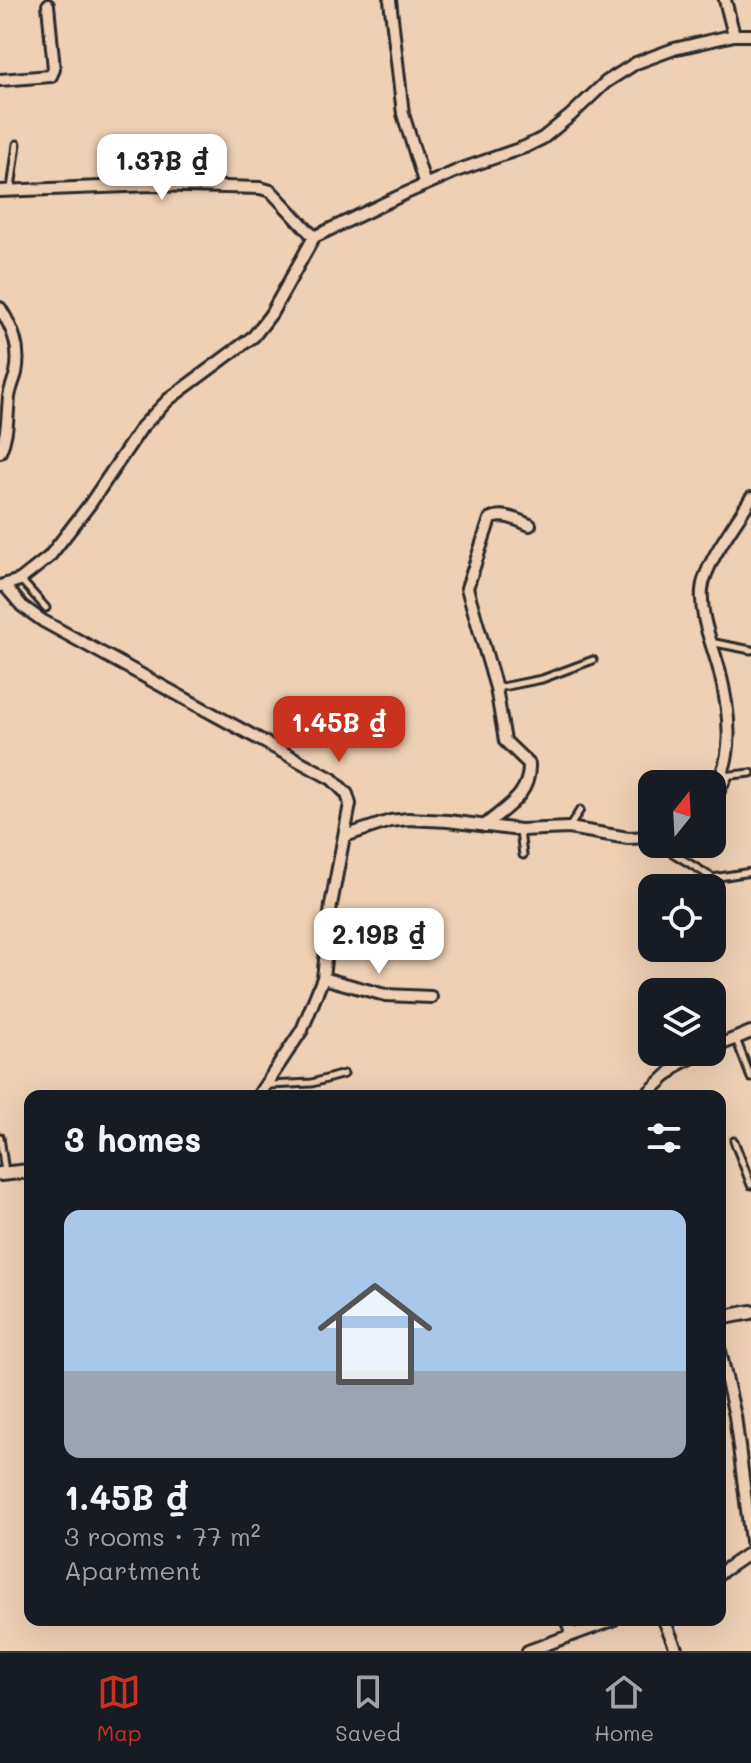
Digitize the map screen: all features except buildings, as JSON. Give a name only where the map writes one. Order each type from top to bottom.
[{"type":"street","points":[[390,0],[403,114],[425,185]]},
{"type":"street","points":[[725,0],[734,35]]},
{"type":"street","points":[[0,80],[51,76],[54,69],[48,5]]},
{"type":"street","points":[[263,1090],[302,1030],[323,978],[331,905],[350,804],[347,794],[341,785],[43,621],[22,606],[3,586],[35,570],[61,543],[155,413],[254,336],[271,314],[314,237],[425,185],[543,138],[606,82],[636,63],[664,52],[734,35],[751,35]]},
{"type":"street","points":[[5,190],[152,185],[260,188],[271,191],[283,201],[314,237]]},
{"type":"street","points":[[0,308],[18,349],[7,429],[0,452]]},
{"type":"street","points":[[726,770],[728,745],[725,699],[709,642],[702,590],[705,573],[751,498]]},
{"type":"street","points":[[484,826],[522,794],[529,779],[527,760],[505,741],[496,688],[467,588],[490,519],[497,516],[513,518],[530,525]]},
{"type":"street","points":[[345,836],[390,821],[408,819],[520,830],[569,828],[638,838]]},
{"type":"street","points":[[323,978],[385,995],[431,997]]},
{"type":"street","points":[[726,1042],[751,1032]]},
{"type":"street","points":[[651,1090],[677,1066]]},
{"type":"street","points":[[3,1174],[24,1172]]},
{"type":"street","points":[[726,1317],[751,1312]]},
{"type":"street","points":[[726,1377],[735,1416],[751,1541]]},
{"type":"street","points":[[726,1569],[751,1552]]},
{"type":"street","points":[[569,1626],[571,1634]]},
{"type":"street","points":[[528,1651],[595,1626]]},
{"type":"street","points":[[667,1626],[677,1651]]},
{"type":"lane","points":[[5,190],[17,144]]},
{"type":"lane","points":[[20,580],[46,608]]},
{"type":"lane","points":[[709,642],[751,650]]},
{"type":"lane","points":[[496,688],[542,679],[593,660]]},
{"type":"lane","points":[[726,775],[751,773]]},
{"type":"lane","points":[[569,828],[580,810]]},
{"type":"lane","points":[[520,830],[523,855]]},
{"type":"lane","points":[[681,858],[713,878],[751,872]]},
{"type":"lane","points":[[735,1038],[751,1078]]},
{"type":"lane","points":[[268,1085],[312,1083],[344,1074]]},
{"type":"lane","points":[[0,1137],[3,1174]]},
{"type":"lane","points":[[734,1141],[751,1185]]}]
